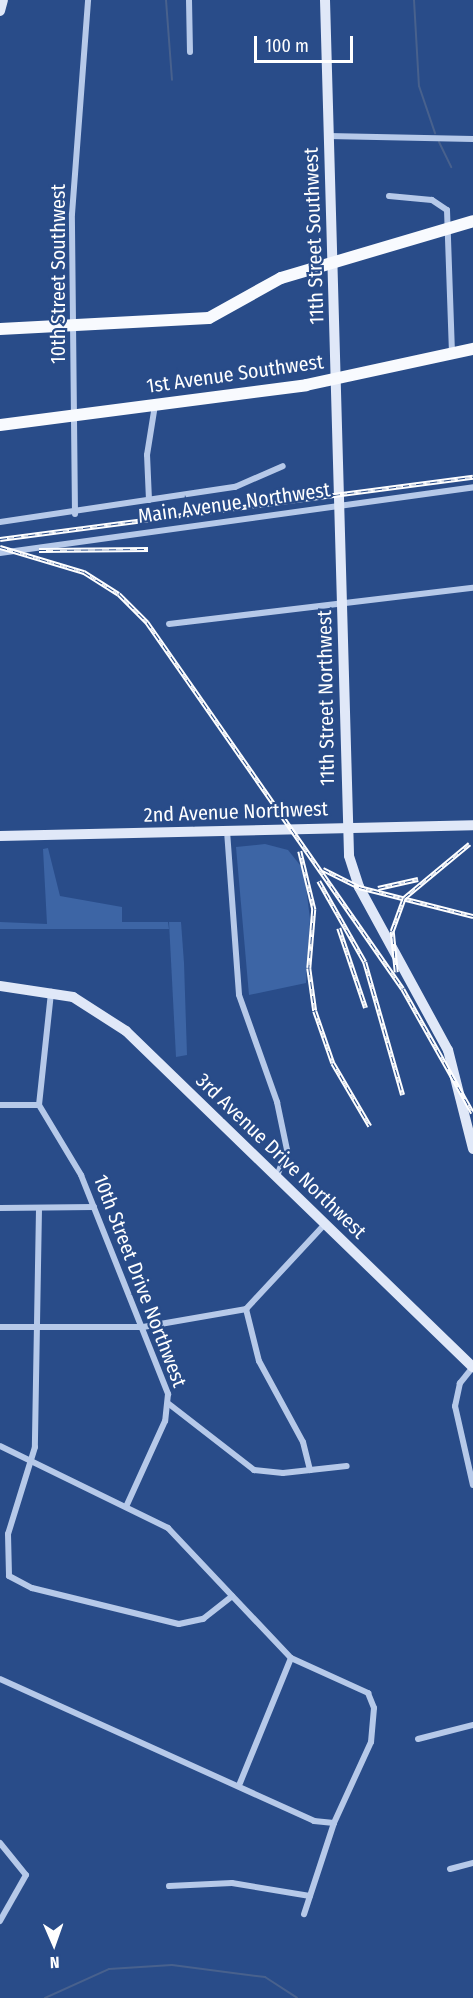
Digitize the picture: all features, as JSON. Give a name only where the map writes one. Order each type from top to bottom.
[{"type":"main road","points":[[0,329],[73,327],[209,318],[281,278],[449,226],[473,221]]},
{"type":"main road","name":"1st Avenue Southwest","points":[[0,425],[337,379],[473,349]]},
{"type":"street","points":[[0,11],[3,0]]},
{"type":"street","name":"10th Street Southwest","points":[[75,514],[72,214],[88,0]]},
{"type":"street","points":[[189,0],[190,52]]},
{"type":"street","name":"11th Street Southwest","points":[[325,0],[339,506]]},
{"type":"street","points":[[328,136],[473,138]]},
{"type":"street","points":[[389,196],[439,202],[447,210],[452,354]]},
{"type":"street","points":[[149,500],[147,455],[155,405]]},
{"type":"street","points":[[0,522],[75,514],[235,487],[283,465]]},
{"type":"street","name":"Main Avenue Northwest","points":[[0,553],[473,487]]},
{"type":"street","name":"11th Street Northwest","points":[[339,506],[349,856],[359,887],[451,1059],[473,1149]]},
{"type":"street","points":[[169,624],[473,588]]},
{"type":"street","name":"2nd Avenue Northwest","points":[[0,836],[347,826],[473,825]]},
{"type":"street","points":[[227,831],[241,1004],[277,1102],[287,1150],[277,1176]]},
{"type":"street","name":"3rd Avenue Drive Northwest","points":[[0,986],[51,991],[89,1004],[126,1031],[473,1367]]},
{"type":"street","points":[[0,1105],[39,1105],[51,991]]},
{"type":"street","name":"10th Street Drive Northwest","points":[[39,1105],[72,1155],[143,1327],[169,1404],[126,1507]]},
{"type":"street","points":[[0,1208],[94,1208]]},
{"type":"street","points":[[39,1209],[33,1462],[8,1534],[6,1566],[11,1580],[179,1624],[203,1619],[232,1596]]},
{"type":"street","points":[[0,1327],[143,1327],[246,1309],[326,1224]]},
{"type":"street","points":[[246,1309],[259,1361],[303,1442],[310,1470]]},
{"type":"street","points":[[473,1367],[460,1383],[455,1406],[473,1485]]},
{"type":"street","points":[[169,1404],[243,1466],[263,1473],[347,1466]]},
{"type":"street","points":[[0,1446],[126,1507],[178,1536],[291,1658],[371,1697],[371,1742],[334,1823],[304,1914]]},
{"type":"street","points":[[240,1783],[291,1658]]},
{"type":"street","points":[[0,1679],[240,1783],[314,1821],[334,1823]]},
{"type":"street","points":[[417,1739],[473,1725]]},
{"type":"street","points":[[0,1843],[26,1875],[0,1921]]},
{"type":"street","points":[[450,1869],[473,1863]]},
{"type":"street","points":[[169,1886],[232,1883],[310,1896]]},
{"type":"shaded area","points":[[265,844],[288,850],[304,870],[310,919],[306,983],[249,995],[236,847]]},
{"type":"shaded area","points":[[48,848],[60,896],[122,907],[122,922],[168,922],[169,929],[0,929],[0,922],[47,924],[43,849]]},
{"type":"shaded area","points":[[169,922],[181,922],[184,963],[187,1055],[176,1057]]},
{"type":"waterway","points":[[166,0],[172,80]]},
{"type":"waterway","points":[[414,0],[419,86],[435,133]]},
{"type":"waterway","points":[[439,142],[451,167]]},
{"type":"waterway","points":[[45,1998],[109,1969],[172,1965],[265,1977],[297,1998]]},
{"type":"railway","points":[[0,539],[473,477]]},
{"type":"railway","points":[[0,547],[84,572],[119,594],[147,622],[403,989],[473,1113]]},
{"type":"railway","points":[[39,550],[148,549]]},
{"type":"railway","points":[[396,972],[392,931],[404,898],[469,844]]},
{"type":"railway","points":[[300,851],[314,909],[309,968],[315,1011],[333,1063],[370,1126]]},
{"type":"railway","points":[[323,869],[359,887],[473,916]]},
{"type":"railway","points":[[378,888],[418,879]]},
{"type":"railway","points":[[319,881],[365,962],[403,1095]]},
{"type":"railway","points":[[339,928],[366,1008]]}]
